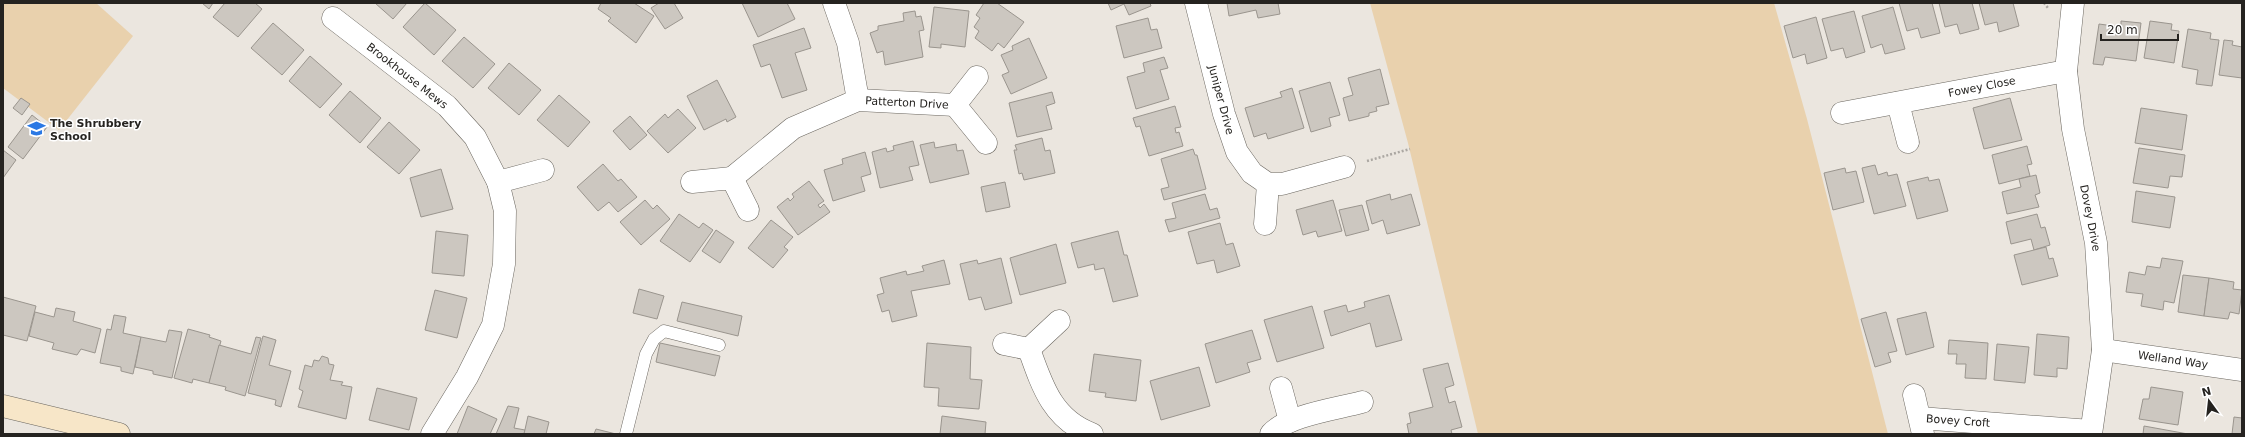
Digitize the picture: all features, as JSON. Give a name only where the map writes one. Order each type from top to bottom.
[{"type":"street","name":"Patterton Drive","points":[[834,3],[848,43],[858,100]]},
{"type":"street","name":"Juniper Drive","points":[[1196,3],[1224,114],[1237,152],[1252,173],[1268,184]]},
{"type":"street","name":"Dovey Drive","points":[[2073,3],[2066,71],[2073,129],[2096,243],[2104,350],[2091,432]]},
{"type":"street","name":"Brookhouse Mews","points":[[333,18],[447,106],[475,137],[498,182],[506,211],[504,264],[493,325],[467,377],[432,434]]},
{"type":"street","name":"Fowey Close","points":[[1842,113],[2066,71]]},
{"type":"street","name":"Patterton Drive","points":[[955,106],[977,77]]},
{"type":"street","name":"Patterton Drive","points":[[732,178],[793,128],[858,100],[955,106],[986,143]]},
{"type":"street","points":[[1898,103],[1908,142]]},
{"type":"street","points":[[1265,224],[1268,184],[1282,184],[1344,167]]},
{"type":"street","points":[[498,182],[543,170]]},
{"type":"street","points":[[692,182],[732,178],[748,210]]},
{"type":"street","points":[[1029,350],[1059,321]]},
{"type":"street","points":[[1004,344],[1029,350]]},
{"type":"street","points":[[1029,350],[1041,384],[1055,408],[1080,432]]},
{"type":"street","name":"Welland Way","points":[[2104,350],[2242,370]]},
{"type":"street","points":[[1281,388],[1290,421]]},
{"type":"street","name":"Bovey Croft","points":[[1914,395],[1921,426],[2091,432]]},
{"type":"street","points":[[1271,434],[1276,429],[1290,421],[1362,402]]},
{"type":"street","points":[[3,406],[119,434]]},
{"type":"lane","points":[[626,434],[646,354],[654,339],[664,331],[719,345]]},
{"type":"path","points":[[1344,167],[1410,149]]},
{"type":"shaded area","name":"The Shrubbery School","points":[[3,3],[96,3],[133,36],[59,130],[3,88]]},
{"type":"shaded area","points":[[1370,3],[1774,3],[1807,119],[1888,434],[1478,434],[1408,143]]},
{"type":"building","points":[[202,3],[213,3],[209,9]]},
{"type":"building","points":[[225,3],[255,3],[262,9],[238,37],[213,17]]},
{"type":"building","points":[[375,3],[407,3],[393,19]]},
{"type":"building","points":[[425,3],[456,30],[434,55],[403,27]]},
{"type":"building","points":[[601,3],[634,3],[654,16],[636,43],[608,21],[611,18],[598,9]]},
{"type":"building","points":[[659,3],[674,3],[683,18],[665,29],[651,8]]},
{"type":"building","points":[[742,3],[787,3],[795,19],[758,37]]},
{"type":"building","points":[[984,3],[997,3],[1024,22],[1004,48],[998,43],[992,51],[975,38],[979,31],[974,27],[980,18],[976,15]]},
{"type":"building","points":[[1108,3],[1150,3],[1151,6],[1129,15],[1124,4],[1111,10]]},
{"type":"building","points":[[1227,3],[1278,3],[1280,14],[1258,18],[1256,10],[1229,16]]},
{"type":"building","points":[[1899,3],[1932,3],[1940,33],[1921,38],[1918,28],[1907,31]]},
{"type":"building","points":[[1939,3],[1972,3],[1979,29],[1960,34],[1957,24],[1945,27]]},
{"type":"building","points":[[1979,3],[2013,3],[2019,26],[1999,32],[1997,22],[1985,25]]},
{"type":"building","points":[[934,7],[969,11],[965,47],[941,44],[941,48],[929,47]]},
{"type":"building","points":[[1893,7],[1905,49],[1885,54],[1882,44],[1871,48],[1862,16]]},
{"type":"building","points":[[915,11],[916,17],[921,16],[924,30],[919,31],[923,57],[885,65],[883,51],[877,53],[870,33],[878,30],[878,26],[904,21],[903,13]]},
{"type":"building","points":[[1854,11],[1865,52],[1846,58],[1843,48],[1831,51],[1822,19]]},
{"type":"building","points":[[1816,17],[1827,58],[1807,64],[1805,54],[1793,58],[1784,26]]},
{"type":"building","points":[[1148,18],[1151,30],[1157,29],[1162,48],[1124,58],[1116,26]]},
{"type":"building","points":[[2121,21],[2141,23],[2136,61],[2105,57],[2103,65],[2093,64],[2099,24],[2121,27]]},
{"type":"building","points":[[2150,21],[2172,24],[2171,30],[2179,31],[2174,63],[2144,58]]},
{"type":"building","points":[[273,23],[304,50],[282,75],[251,48]]},
{"type":"building","points":[[804,28],[811,48],[795,53],[807,90],[782,98],[770,64],[761,67],[753,45]]},
{"type":"building","points":[[2188,29],[2211,33],[2210,39],[2219,40],[2212,86],[2196,84],[2198,70],[2182,67]]},
{"type":"building","points":[[464,37],[495,64],[473,88],[442,61]]},
{"type":"building","points":[[1029,38],[1047,78],[1011,94],[1002,75],[1009,72],[1001,55],[1013,50],[1012,46]]},
{"type":"building","points":[[2224,40],[2233,41],[2232,45],[2242,47],[2242,78],[2219,75]]},
{"type":"building","points":[[310,56],[342,84],[320,108],[289,81]]},
{"type":"building","points":[[1164,57],[1168,68],[1160,70],[1169,99],[1136,109],[1127,77],[1145,72],[1143,63]]},
{"type":"building","points":[[509,63],[541,90],[519,115],[488,88]]},
{"type":"building","points":[[1380,69],[1389,104],[1376,107],[1377,111],[1369,113],[1369,116],[1349,121],[1343,98],[1353,95],[1348,78]]},
{"type":"building","points":[[717,80],[736,117],[727,122],[726,119],[704,130],[687,96]]},
{"type":"building","points":[[1330,82],[1340,115],[1329,118],[1331,126],[1311,132],[1299,91]]},
{"type":"building","points":[[1292,88],[1304,128],[1268,139],[1266,133],[1254,137],[1245,108],[1282,97],[1280,92]]},
{"type":"building","points":[[350,91],[381,118],[360,143],[329,115]]},
{"type":"building","points":[[1052,92],[1055,103],[1046,106],[1052,129],[1017,137],[1009,103]]},
{"type":"building","points":[[559,95],[590,122],[568,147],[537,120]]},
{"type":"building","points":[[21,98],[30,104],[22,115],[13,108]]},
{"type":"building","points":[[2010,98],[2022,140],[1984,149],[1973,108]]},
{"type":"building","points":[[1175,106],[1181,127],[1175,128],[1176,133],[1179,132],[1183,146],[1149,156],[1140,126],[1136,127],[1133,118]]},
{"type":"building","points":[[2141,108],[2187,115],[2182,150],[2135,143]]},
{"type":"building","points":[[678,109],[696,128],[668,153],[647,131],[665,114],[668,118]]},
{"type":"building","points":[[32,115],[47,127],[23,159],[8,147]]},
{"type":"building","points":[[630,116],[647,135],[630,150],[613,131]]},
{"type":"building","points":[[389,122],[420,150],[399,174],[367,147]]},
{"type":"building","points":[[1042,138],[1045,151],[1050,150],[1055,173],[1024,180],[1022,173],[1019,174],[1014,150],[1017,150],[1015,145]]},
{"type":"building","points":[[913,141],[919,165],[909,167],[913,180],[880,188],[872,152],[886,148],[887,152],[894,150],[893,146]]},
{"type":"building","points":[[934,142],[935,148],[956,144],[957,151],[963,150],[969,174],[930,183],[920,145]]},
{"type":"building","points":[[2027,146],[2032,164],[2027,165],[2030,176],[1999,184],[1992,155]]},
{"type":"building","points":[[2139,148],[2185,155],[2182,177],[2170,176],[2168,188],[2133,183]]},
{"type":"building","points":[[1193,149],[1195,155],[1197,155],[1206,189],[1164,200],[1161,189],[1169,187],[1161,159]]},
{"type":"building","points":[[3,150],[16,160],[3,178]]},
{"type":"building","points":[[865,152],[871,174],[861,177],[865,191],[833,201],[824,170],[843,164],[842,159]]},
{"type":"building","points":[[603,164],[618,181],[621,179],[637,197],[618,212],[609,202],[598,211],[577,187]]},
{"type":"building","points":[[1875,165],[1878,175],[1887,172],[1888,176],[1897,174],[1906,206],[1874,214],[1862,168]]},
{"type":"building","points":[[1845,168],[1846,173],[1856,171],[1864,202],[1833,210],[1824,173]]},
{"type":"building","points":[[441,169],[453,209],[421,217],[410,178]]},
{"type":"building","points":[[2036,175],[2040,193],[2035,195],[2039,207],[2007,214],[2002,192],[2021,187],[2019,179]]},
{"type":"building","points":[[1928,177],[1929,181],[1939,179],[1948,211],[1917,219],[1907,182]]},
{"type":"building","points":[[809,181],[824,201],[818,205],[820,208],[824,204],[830,212],[798,235],[777,207],[788,198],[790,201],[794,197],[792,194]]},
{"type":"building","points":[[1005,182],[1010,207],[986,212],[981,187]]},
{"type":"building","points":[[2136,191],[2175,197],[2170,228],[2132,222]]},
{"type":"building","points":[[1205,194],[1210,210],[1217,208],[1220,218],[1169,232],[1165,220],[1176,218],[1172,203]]},
{"type":"building","points":[[1390,194],[1391,200],[1411,194],[1420,225],[1387,234],[1383,220],[1372,224],[1366,201]]},
{"type":"building","points":[[645,200],[653,209],[657,205],[670,219],[641,245],[620,222]]},
{"type":"building","points":[[1333,200],[1342,231],[1318,237],[1316,231],[1303,235],[1296,210]]},
{"type":"building","points":[[1362,205],[1369,230],[1346,236],[1339,210]]},
{"type":"building","points":[[679,214],[699,228],[703,223],[713,230],[690,262],[660,241]]},
{"type":"building","points":[[2037,214],[2041,228],[2045,227],[2050,245],[2034,250],[2031,239],[2011,244],[2006,222]]},
{"type":"building","points":[[771,220],[793,237],[784,247],[788,250],[773,268],[748,248]]},
{"type":"building","points":[[1220,223],[1226,245],[1233,243],[1240,266],[1217,273],[1214,260],[1197,264],[1188,232]]},
{"type":"building","points":[[716,230],[734,242],[720,263],[702,251]]},
{"type":"building","points":[[436,231],[468,235],[464,276],[432,273]]},
{"type":"building","points":[[1118,231],[1124,255],[1127,255],[1138,296],[1113,302],[1104,268],[1095,270],[1094,264],[1078,268],[1071,243]]},
{"type":"building","points":[[1056,244],[1066,283],[1020,295],[1010,258]]},
{"type":"building","points":[[2046,247],[2049,259],[2053,258],[2058,276],[2022,285],[2014,255]]},
{"type":"building","points":[[1001,258],[1012,303],[985,310],[981,297],[969,300],[960,264],[977,260],[978,264]]},
{"type":"building","points":[[2162,258],[2183,261],[2174,303],[2164,301],[2163,310],[2141,306],[2143,294],[2126,292],[2129,272],[2145,275],[2147,266],[2160,268]]},
{"type":"building","points":[[944,260],[950,284],[911,291],[917,316],[892,322],[889,310],[882,312],[877,295],[884,293],[880,278],[906,271],[907,275],[924,271],[922,266]]},
{"type":"building","points":[[2183,275],[2209,278],[2204,316],[2178,312]]},
{"type":"building","points":[[2209,278],[2234,282],[2233,289],[2242,290],[2239,314],[2230,312],[2228,319],[2204,316]]},
{"type":"building","points":[[639,289],[664,296],[657,319],[633,313]]},
{"type":"building","points":[[435,290],[467,298],[457,338],[425,330]]},
{"type":"building","points":[[1389,295],[1402,340],[1376,347],[1370,323],[1331,336],[1324,311],[1346,305],[1348,312],[1365,307],[1364,302]]},
{"type":"building","points":[[3,297],[36,306],[27,341],[3,335]]},
{"type":"building","points":[[682,302],[742,316],[738,336],[677,321]]},
{"type":"building","points":[[1312,306],[1324,348],[1277,362],[1264,320]]},
{"type":"building","points":[[56,308],[75,312],[73,321],[101,329],[95,353],[81,349],[77,355],[52,349],[54,343],[29,336],[35,312],[54,317]]},
{"type":"building","points":[[1886,312],[1897,351],[1888,353],[1891,362],[1875,367],[1861,319]]},
{"type":"building","points":[[1926,312],[1934,347],[1906,355],[1897,319]]},
{"type":"building","points":[[114,315],[126,317],[123,333],[141,337],[133,374],[121,371],[121,367],[100,363],[107,329],[111,330]]},
{"type":"building","points":[[188,329],[210,335],[209,337],[221,341],[209,383],[193,379],[192,383],[174,378]]},
{"type":"building","points":[[169,330],[182,332],[172,378],[153,374],[153,371],[135,367],[141,337],[166,342]]},
{"type":"building","points":[[1252,330],[1261,359],[1247,363],[1250,372],[1216,383],[1205,344]]},
{"type":"building","points":[[2037,334],[2069,337],[2067,369],[2057,368],[2057,377],[2034,375]]},
{"type":"building","points":[[263,336],[276,340],[269,365],[291,371],[281,407],[275,405],[276,400],[248,393]]},
{"type":"building","points":[[256,337],[261,338],[245,396],[225,390],[226,387],[209,383],[219,345],[251,354]]},
{"type":"building","points":[[1949,340],[1988,343],[1986,379],[1965,378],[1966,364],[1956,364],[1957,354],[1948,354]]},
{"type":"building","points":[[660,343],[720,356],[715,376],[656,362]]},
{"type":"building","points":[[927,343],[971,347],[970,379],[982,380],[979,409],[938,406],[939,388],[924,387]]},
{"type":"building","points":[[1997,344],[2029,347],[2025,383],[1994,380]]},
{"type":"building","points":[[1094,354],[1141,360],[1136,401],[1105,397],[1106,393],[1089,391]]},
{"type":"building","points":[[322,356],[328,358],[329,364],[334,365],[330,380],[343,382],[341,385],[352,387],[346,419],[298,407],[303,391],[299,389],[305,365],[312,367],[314,360],[319,361]]},
{"type":"building","points":[[1448,363],[1454,385],[1445,388],[1449,403],[1455,401],[1462,427],[1451,430],[1452,434],[1409,434],[1407,424],[1411,423],[1409,413],[1433,407],[1423,369]]},
{"type":"building","points":[[1199,367],[1210,406],[1161,420],[1150,381]]},
{"type":"building","points":[[2151,387],[2183,392],[2178,425],[2139,419],[2143,399],[2149,399]]},
{"type":"building","points":[[377,388],[417,398],[409,430],[369,420]]},
{"type":"building","points":[[468,406],[497,419],[490,434],[457,434]]},
{"type":"building","points":[[508,406],[519,408],[514,428],[525,430],[524,434],[496,434]]},
{"type":"building","points":[[528,416],[549,422],[546,434],[524,434]]},
{"type":"building","points":[[942,416],[986,422],[985,434],[940,434]]},
{"type":"building","points":[[2234,417],[2242,418],[2242,434],[2232,434]]},
{"type":"building","points":[[2144,426],[2188,434],[2143,434]]},
{"type":"building","points":[[596,429],[616,434],[594,434]]},
{"type":"place","name":"The Shrubbery School","points":[[37,129]]}]
